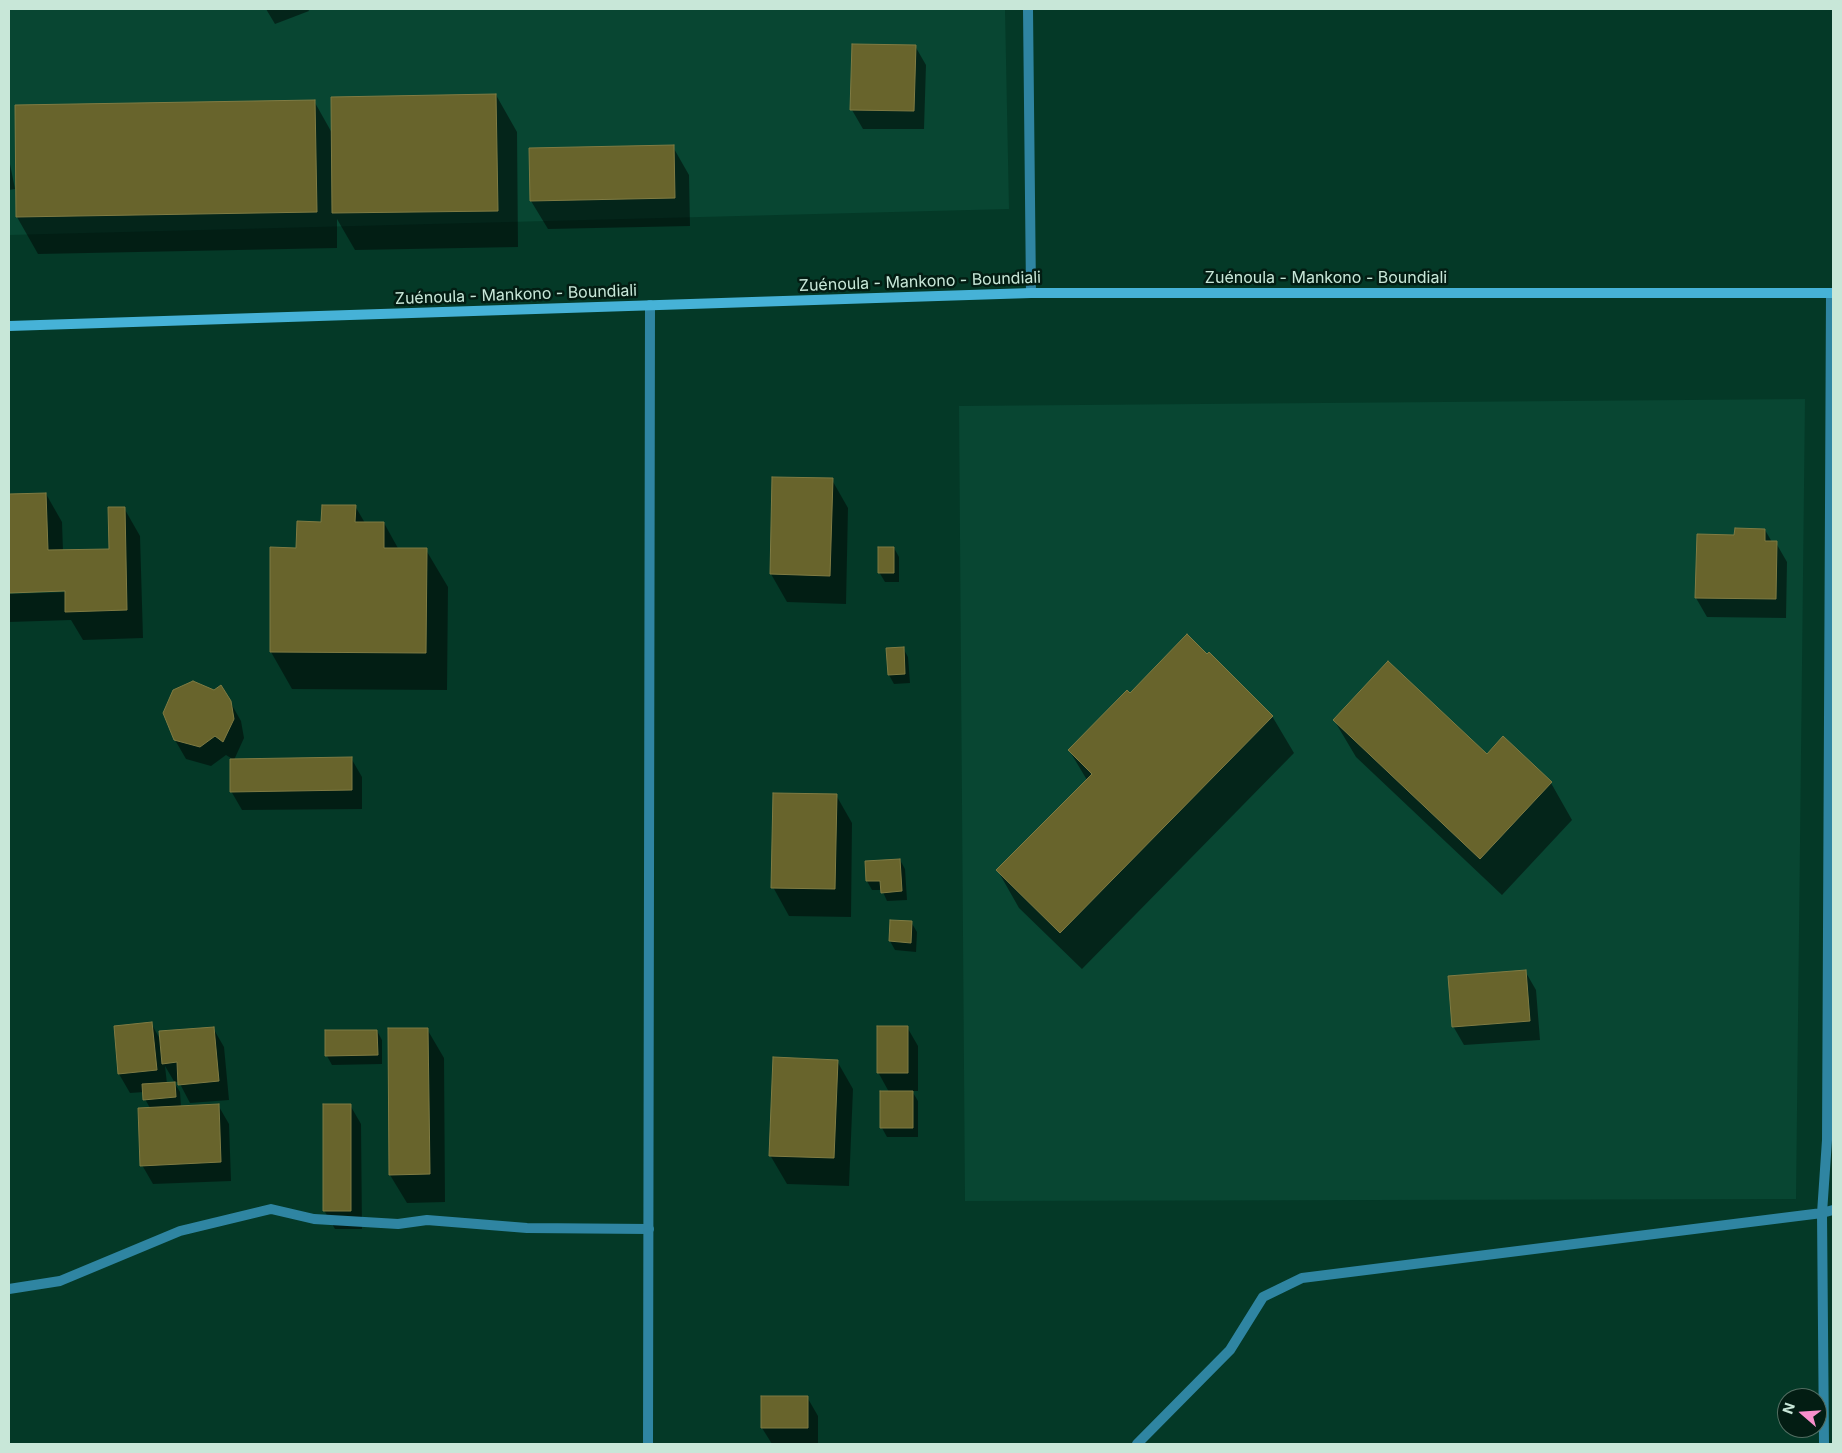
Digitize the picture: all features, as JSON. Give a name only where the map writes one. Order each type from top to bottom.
[{"type":"main road","name":"Zuénoula - Mankono - Boundiali","points":[[9,326],[1032,293],[1832,293]]},
{"type":"street","points":[[1028,9],[1032,293]]},
{"type":"street","points":[[1824,1444],[1822,1213],[1827,1130],[1832,293]]},
{"type":"street","points":[[648,1444],[650,305]]},
{"type":"street","points":[[9,1288],[60,1281],[180,1231],[271,1209],[314,1218],[398,1224],[427,1220],[527,1228],[649,1229]]},
{"type":"street","points":[[1137,1444],[1230,1350],[1263,1297],[1302,1278],[1822,1213],[1833,1210]]},
{"type":"shaded area","points":[[9,9],[1005,9],[1009,209],[9,235]]},
{"type":"shaded area","points":[[1805,399],[1796,1199],[965,1201],[959,406]]},
{"type":"building","points":[[852,44],[916,45],[914,111],[850,110]]},
{"type":"building","points":[[496,94],[498,211],[332,213],[331,97]]},
{"type":"building","points":[[315,100],[317,212],[16,217],[15,105]]},
{"type":"building","points":[[674,145],[675,198],[530,201],[529,148]]},
{"type":"building","points":[[772,477],[833,478],[830,576],[770,574]]},
{"type":"building","points":[[46,493],[48,550],[109,549],[108,507],[125,507],[127,610],[65,612],[65,591],[9,593],[9,494]]},
{"type":"building","points":[[322,505],[356,505],[355,522],[384,522],[384,548],[427,548],[426,653],[270,652],[270,547],[296,548],[297,521],[321,522]]},
{"type":"building","points":[[1735,528],[1765,529],[1765,541],[1777,541],[1776,599],[1695,598],[1697,534],[1734,535]]},
{"type":"building","points":[[878,547],[894,547],[894,573],[878,573]]},
{"type":"building","points":[[1187,634],[1207,654],[1209,652],[1273,716],[1060,933],[996,870],[1092,774],[1068,750],[1127,690],[1130,693]]},
{"type":"building","points":[[904,647],[905,674],[888,675],[886,648]]},
{"type":"building","points":[[1388,661],[1487,754],[1503,736],[1552,782],[1480,859],[1333,720]]},
{"type":"building","points":[[193,681],[214,690],[221,685],[231,701],[234,719],[223,742],[215,736],[200,747],[174,740],[163,713],[173,690]]},
{"type":"building","points":[[352,757],[352,790],[230,792],[230,759]]},
{"type":"building","points":[[773,793],[837,794],[835,889],[771,888]]},
{"type":"building","points":[[900,859],[902,891],[881,893],[880,881],[866,881],[865,861]]},
{"type":"building","points":[[890,920],[912,921],[911,943],[889,941]]},
{"type":"building","points":[[1526,970],[1530,1021],[1452,1027],[1448,976]]},
{"type":"building","points":[[152,1022],[157,1070],[118,1074],[114,1026]]},
{"type":"building","points":[[877,1026],[908,1026],[908,1073],[877,1073]]},
{"type":"building","points":[[214,1027],[219,1081],[178,1085],[177,1062],[162,1064],[159,1031]]},
{"type":"building","points":[[388,1028],[428,1028],[430,1174],[389,1175]]},
{"type":"building","points":[[325,1030],[377,1030],[378,1055],[325,1056]]},
{"type":"building","points":[[773,1057],[838,1060],[834,1158],[769,1156]]},
{"type":"building","points":[[175,1082],[176,1097],[143,1100],[142,1084]]},
{"type":"building","points":[[880,1091],[913,1091],[913,1128],[880,1128]]},
{"type":"building","points":[[219,1104],[221,1162],[140,1166],[138,1108]]},
{"type":"building","points":[[323,1104],[351,1104],[351,1211],[323,1211]]},
{"type":"building","points":[[761,1396],[808,1396],[808,1428],[761,1428]]}]
